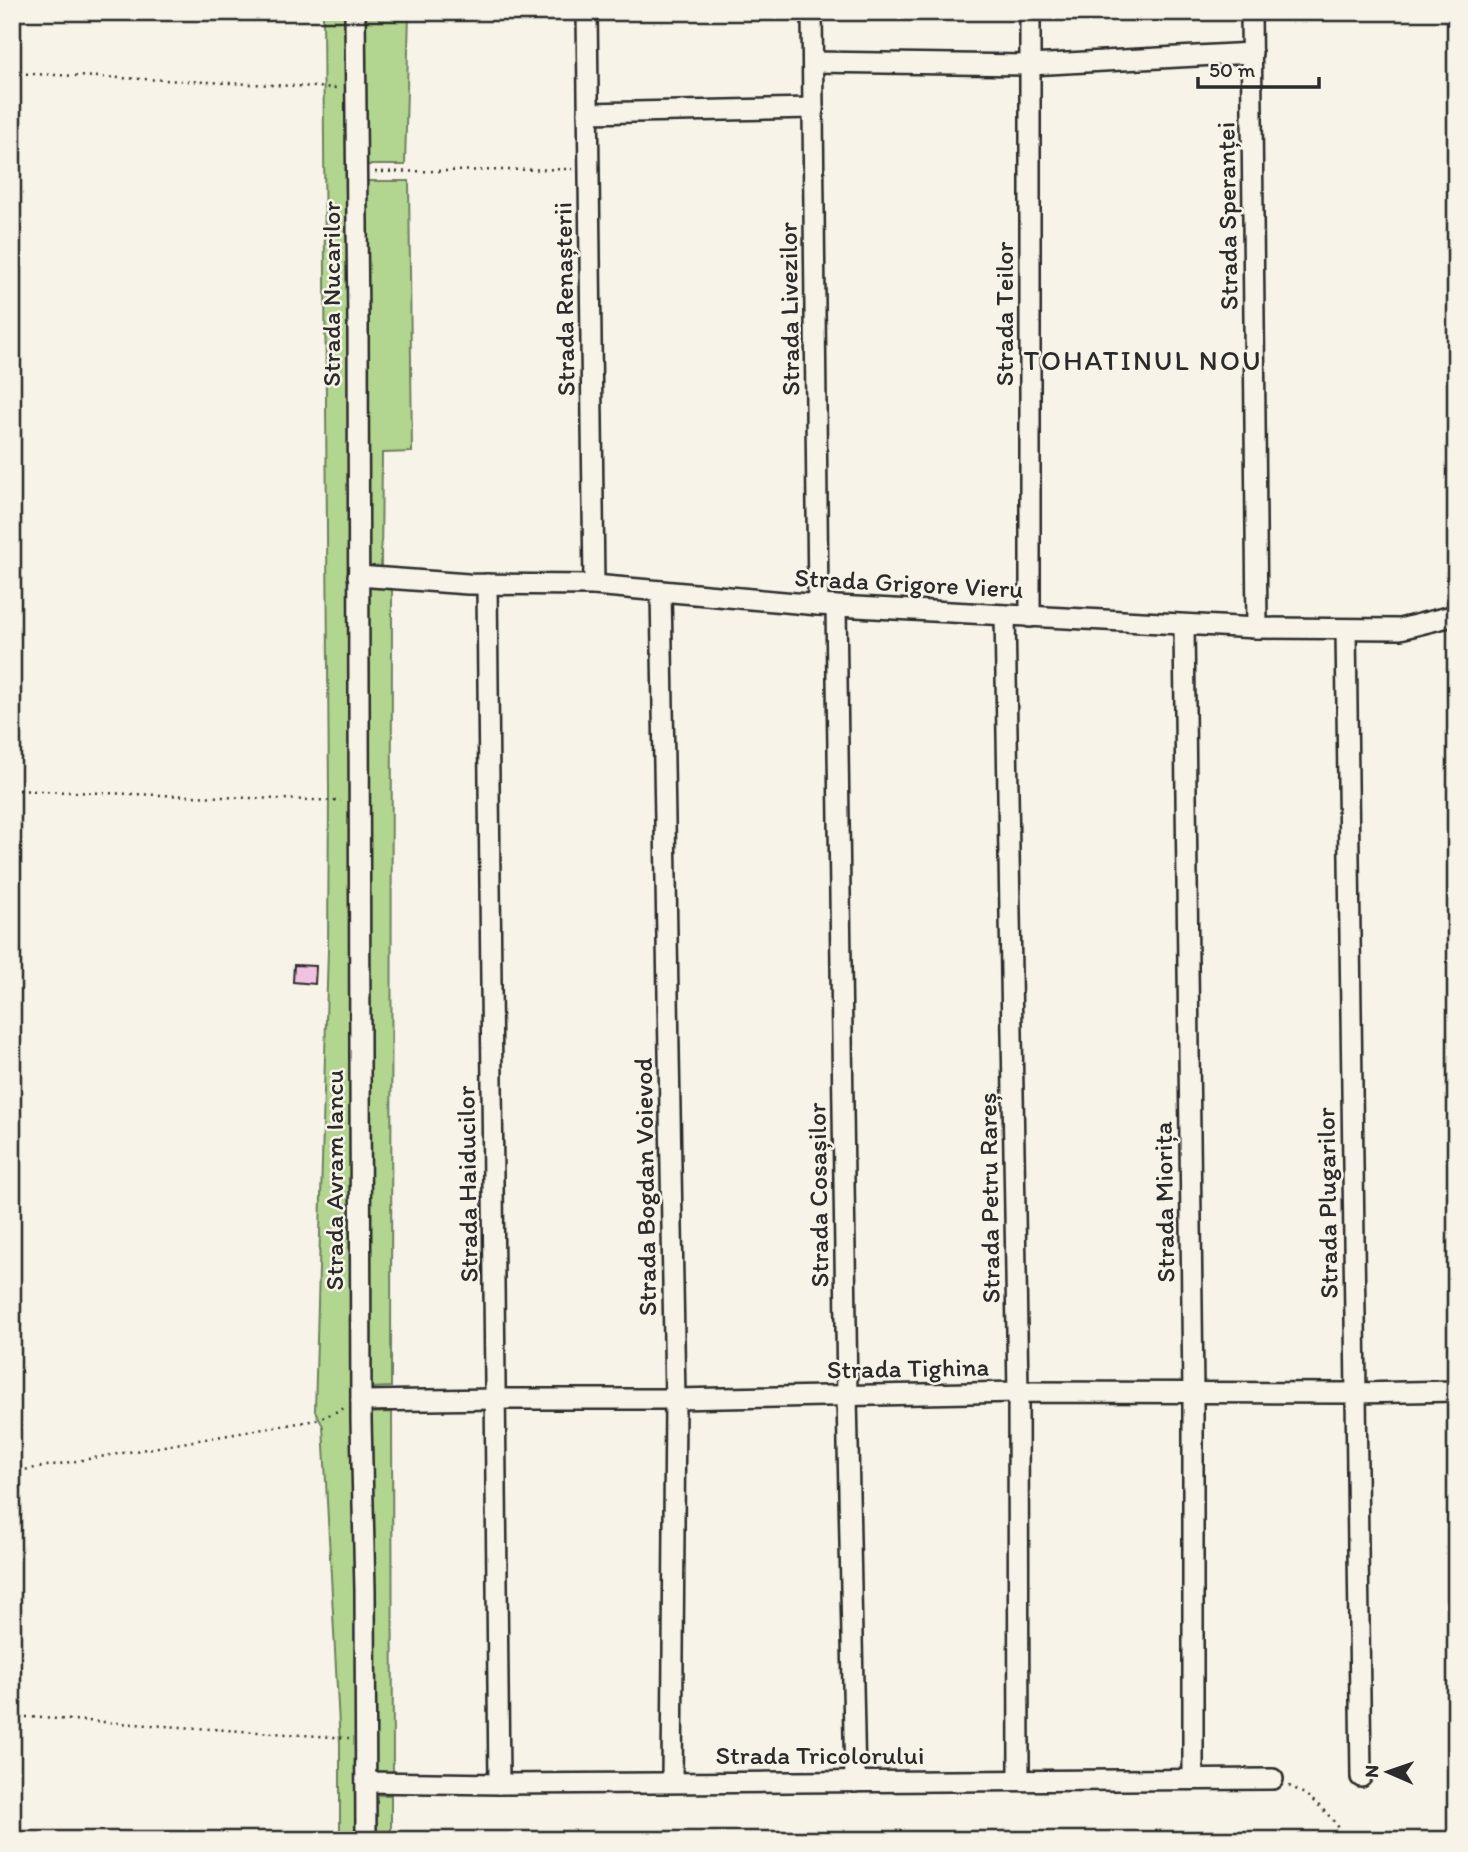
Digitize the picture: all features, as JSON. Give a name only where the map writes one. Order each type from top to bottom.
[{"type":"street","name":"Strada Nucarilor","points":[[355,12],[358,576]]},
{"type":"street","name":"Strada Renașterii","points":[[587,12],[594,585]]},
{"type":"street","name":"Strada Livezilor","points":[[812,12],[827,606]]},
{"type":"street","name":"Strada Teilor","points":[[1030,12],[1030,617]]},
{"type":"street","name":"Strada Speranței","points":[[1251,12],[1257,628]]},
{"type":"street","points":[[813,62],[1030,65],[1252,53]]},
{"type":"street","points":[[588,113],[813,108]]},
{"type":"street","name":"Strada Grigore Vieru","points":[[358,576],[487,584],[594,585],[827,606],[1257,628],[1400,629],[1456,615]]},
{"type":"street","name":"Strada Avram Iancu","points":[[358,576],[361,1401],[366,1840]]},
{"type":"street","name":"Strada Haiducilor","points":[[487,584],[499,1784]]},
{"type":"street","name":"Strada Bogdan Voievod","points":[[661,591],[675,1399],[672,1782]]},
{"type":"street","name":"Strada Cosașilor","points":[[827,606],[855,1782]]},
{"type":"street","name":"Strada Petru Rareș","points":[[1005,615],[1018,1392],[1019,1780]]},
{"type":"street","name":"Strada Miorița","points":[[1184,625],[1193,1393],[1193,1779]]},
{"type":"street","name":"Strada Plugarilor","points":[[1346,629],[1361,1777]]},
{"type":"street","name":"Strada Tighina","points":[[361,1401],[675,1399],[1018,1392],[1456,1391]]},
{"type":"street","name":"Strada Tricolorului","points":[[366,1783],[1273,1779]]},
{"type":"path","points":[[12,73],[355,89]]},
{"type":"path","points":[[356,172],[589,169]]},
{"type":"path","points":[[12,790],[358,801]]},
{"type":"path","points":[[12,1472],[316,1420],[361,1401]]},
{"type":"path","points":[[12,1716],[366,1739]]},
{"type":"path","points":[[1273,1779],[1302,1791],[1336,1824],[1348,1840]]},
{"type":"green space","points":[[323,12],[346,12],[359,1840],[340,1840],[340,1744],[323,1426],[315,1411],[328,949],[329,795]]},
{"type":"green space","points":[[361,12],[409,12],[405,165],[361,165]]},
{"type":"green space","points":[[362,181],[409,181],[412,452],[382,453],[381,567],[366,568]]},
{"type":"green space","points":[[366,583],[392,585],[391,1387],[369,1388]]},
{"type":"green space","points":[[392,1412],[393,1774],[374,1774],[370,1413]]},
{"type":"green space","points":[[376,1795],[391,1795],[391,1840],[375,1840]]},
{"type":"building","points":[[294,965],[316,966],[315,984],[293,982]]},
{"type":"district","name":"TOHATINUL NOU","points":[[1143,360]]}]
